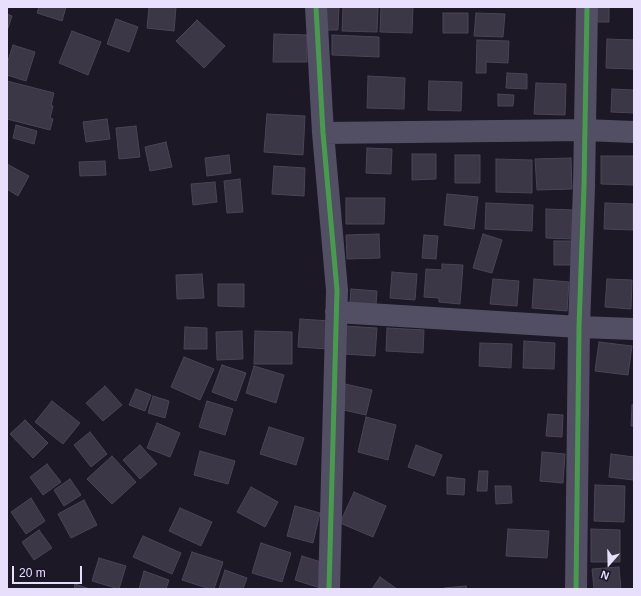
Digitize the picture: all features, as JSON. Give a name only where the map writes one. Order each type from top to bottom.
[{"type":"street","points":[[316,7],[323,133],[337,290],[330,589]]},
{"type":"street","points":[[576,589],[579,327],[584,187],[586,7]]},
{"type":"street","points":[[323,133],[584,130],[634,132]]},
{"type":"street","points":[[336,312],[634,329]]},
{"type":"building","points":[[39,7],[66,7],[62,21],[37,13]]},
{"type":"building","points":[[149,7],[176,7],[174,31],[147,28]]},
{"type":"building","points":[[324,7],[339,7],[338,30],[324,30]]},
{"type":"building","points":[[343,7],[378,7],[377,32],[342,31]]},
{"type":"building","points":[[381,7],[413,7],[412,33],[380,32]]},
{"type":"building","points":[[594,7],[609,7],[609,22],[594,22]]},
{"type":"building","points":[[443,13],[468,13],[468,33],[443,33]]},
{"type":"building","points":[[476,13],[505,14],[503,37],[474,36]]},
{"type":"building","points":[[7,14],[12,16],[7,31]]},
{"type":"building","points":[[116,19],[138,27],[129,52],[107,44]]},
{"type":"building","points":[[197,20],[225,46],[204,68],[176,41]]},
{"type":"building","points":[[72,31],[101,42],[88,75],[59,63]]},
{"type":"building","points":[[274,34],[307,35],[307,62],[273,62]]},
{"type":"building","points":[[332,35],[379,37],[379,57],[332,55]]},
{"type":"building","points":[[607,39],[634,40],[634,69],[606,68]]},
{"type":"building","points":[[477,40],[509,41],[508,63],[486,62],[486,73],[476,73]]},
{"type":"building","points":[[13,45],[35,52],[26,81],[7,75],[7,64]]},
{"type":"building","points":[[507,73],[527,74],[527,89],[506,88]]},
{"type":"building","points":[[368,76],[405,78],[404,109],[367,108]]},
{"type":"building","points":[[7,81],[54,93],[50,118],[53,119],[50,130],[7,119]]},
{"type":"building","points":[[429,81],[462,82],[461,111],[428,110]]},
{"type":"building","points":[[536,83],[566,84],[565,115],[534,114]]},
{"type":"building","points":[[612,89],[634,90],[634,113],[611,112]]},
{"type":"building","points":[[498,94],[514,95],[513,106],[498,106]]},
{"type":"building","points":[[267,114],[305,116],[303,155],[264,152]]},
{"type":"building","points":[[107,119],[110,139],[86,142],[83,122]]},
{"type":"building","points":[[16,125],[37,131],[34,144],[13,138]]},
{"type":"building","points":[[136,126],[140,157],[119,159],[116,128]]},
{"type":"building","points":[[166,142],[172,167],[150,171],[145,147]]},
{"type":"building","points":[[367,148],[392,149],[391,174],[366,173]]},
{"type":"building","points":[[412,154],[436,154],[436,179],[412,180]]},
{"type":"building","points":[[229,155],[231,173],[207,176],[205,158]]},
{"type":"building","points":[[455,155],[480,155],[480,183],[455,183]]},
{"type":"building","points":[[601,156],[634,156],[634,185],[601,184]]},
{"type":"building","points":[[571,158],[572,189],[537,190],[535,159]]},
{"type":"building","points":[[496,159],[532,160],[532,193],[496,192]]},
{"type":"building","points":[[105,161],[106,175],[80,176],[79,162]]},
{"type":"building","points":[[7,164],[29,176],[18,196],[7,189]]},
{"type":"building","points":[[274,166],[305,168],[304,196],[272,194]]},
{"type":"building","points":[[240,179],[243,212],[227,213],[224,181]]},
{"type":"building","points":[[215,182],[217,202],[193,205],[191,184]]},
{"type":"building","points":[[447,194],[478,197],[474,229],[444,225]]},
{"type":"building","points":[[346,198],[385,198],[384,224],[346,224]]},
{"type":"building","points":[[486,203],[533,205],[532,231],[485,229]]},
{"type":"building","points":[[605,203],[633,204],[633,230],[604,229]]},
{"type":"building","points":[[546,209],[574,210],[573,239],[546,238]]},
{"type":"building","points":[[379,234],[380,258],[347,259],[346,235]]},
{"type":"building","points":[[483,234],[502,240],[492,273],[473,268]]},
{"type":"building","points":[[424,235],[438,236],[436,259],[422,258]]},
{"type":"building","points":[[554,241],[572,241],[572,265],[554,265]]},
{"type":"building","points":[[442,264],[463,265],[460,304],[439,302],[439,298],[424,297],[426,269],[442,270]]},
{"type":"building","points":[[392,272],[417,274],[415,300],[390,298]]},
{"type":"building","points":[[202,274],[204,298],[177,299],[176,275]]},
{"type":"building","points":[[493,279],[519,281],[517,306],[490,304]]},
{"type":"building","points":[[534,279],[569,282],[567,311],[532,308]]},
{"type":"building","points":[[607,279],[632,280],[631,309],[605,307]]},
{"type":"building","points":[[218,284],[244,284],[244,307],[218,306]]},
{"type":"building","points":[[351,289],[377,291],[376,305],[350,302]]},
{"type":"building","points":[[300,319],[330,321],[328,349],[298,347]]},
{"type":"building","points":[[346,326],[377,328],[375,356],[344,354]]},
{"type":"building","points":[[185,327],[207,328],[207,349],[184,349]]},
{"type":"building","points":[[387,328],[424,330],[423,353],[386,351]]},
{"type":"building","points":[[242,331],[243,359],[217,360],[216,332]]},
{"type":"building","points":[[255,331],[292,332],[292,364],[254,364]]},
{"type":"building","points":[[524,341],[555,343],[554,369],[523,368]]},
{"type":"building","points":[[599,342],[632,346],[628,375],[595,371]]},
{"type":"building","points":[[480,343],[512,344],[511,368],[479,366]]},
{"type":"building","points":[[184,357],[214,369],[200,400],[171,387]]},
{"type":"building","points":[[222,365],[246,373],[236,401],[212,392]]},
{"type":"building","points":[[254,366],[284,375],[276,403],[246,393]]},
{"type":"building","points":[[345,384],[372,390],[366,415],[339,409]]},
{"type":"building","points":[[105,386],[122,405],[103,421],[86,403]]},
{"type":"building","points":[[136,389],[151,395],[145,411],[129,405]]},
{"type":"building","points":[[153,396],[169,401],[165,418],[148,413]]},
{"type":"building","points":[[52,401],[80,423],[63,444],[35,422]]},
{"type":"building","points":[[207,401],[233,409],[225,435],[199,427]]},
{"type":"building","points":[[632,405],[634,405],[634,426],[631,426]]},
{"type":"building","points":[[548,414],[563,415],[562,437],[546,436]]},
{"type":"building","points":[[366,417],[396,425],[388,460],[358,452]]},
{"type":"building","points":[[25,420],[48,443],[33,458],[10,434]]},
{"type":"building","points":[[157,423],[180,433],[170,457],[147,448]]},
{"type":"building","points":[[269,427],[304,438],[296,465],[260,454]]},
{"type":"building","points":[[90,432],[107,454],[91,467],[74,445]]},
{"type":"building","points":[[140,445],[157,464],[140,479],[123,460]]},
{"type":"building","points":[[416,445],[442,455],[434,476],[408,467]]},
{"type":"building","points":[[200,451],[235,461],[228,484],[194,475]]},
{"type":"building","points":[[542,452],[565,454],[563,483],[540,481]]},
{"type":"building","points":[[611,454],[634,457],[633,480],[609,477]]},
{"type":"building","points":[[112,456],[136,482],[112,504],[87,479]]},
{"type":"building","points":[[47,464],[61,482],[43,495],[30,477]]},
{"type":"building","points":[[479,471],[488,471],[487,491],[477,491]]},
{"type":"building","points":[[447,477],[465,479],[464,495],[447,494]]},
{"type":"building","points":[[70,479],[81,495],[64,506],[54,490]]},
{"type":"building","points":[[595,485],[625,486],[624,522],[594,521]]},
{"type":"building","points":[[495,486],[511,486],[512,503],[496,504]]},
{"type":"building","points":[[251,487],[278,502],[265,527],[237,512]]},
{"type":"building","points":[[354,492],[386,506],[373,537],[340,523]]},
{"type":"building","points":[[31,498],[45,521],[26,534],[11,512]]},
{"type":"building","points":[[84,500],[97,525],[71,538],[58,514]]},
{"type":"building","points":[[295,506],[320,513],[313,543],[287,536]]},
{"type":"building","points":[[180,508],[212,522],[201,546],[169,531]]},
{"type":"building","points":[[508,529],[549,531],[547,558],[506,556]]},
{"type":"building","points":[[591,529],[620,530],[620,562],[591,562]]},
{"type":"building","points":[[39,530],[52,548],[34,560],[22,542]]},
{"type":"building","points":[[143,536],[181,553],[172,574],[133,557]]},
{"type":"building","points":[[261,543],[291,553],[282,582],[252,573]]},
{"type":"building","points":[[192,552],[223,562],[214,589],[182,580]]},
{"type":"building","points":[[302,556],[327,564],[320,588],[295,580]]},
{"type":"building","points":[[99,558],[126,566],[119,589],[92,581]]},
{"type":"building","points":[[619,567],[621,589],[594,589],[592,569]]},
{"type":"building","points":[[225,570],[247,578],[243,589],[219,589]]},
{"type":"building","points":[[144,571],[169,580],[166,589],[139,589]]},
{"type":"building","points":[[380,577],[397,589],[372,589]]},
{"type":"building","points":[[75,584],[90,589],[74,589]]},
{"type":"building","points":[[466,586],[467,589],[444,588]]},
{"type":"cycle path","points":[[316,7],[323,133],[337,290],[329,589]]},
{"type":"cycle path","points":[[576,589],[579,327],[584,187],[587,7]]}]
